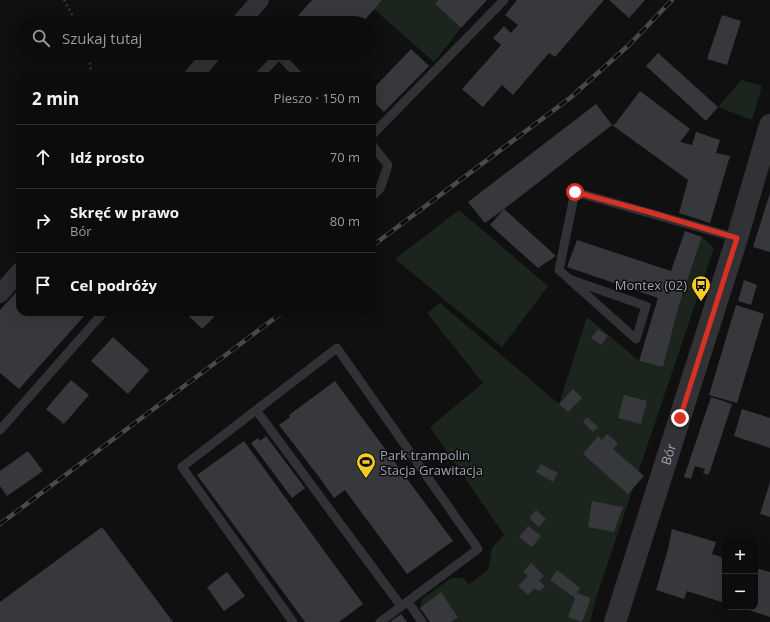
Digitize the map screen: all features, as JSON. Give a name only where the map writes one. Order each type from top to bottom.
[{"type":"street","points":[[246,16],[260,0]]},
{"type":"street","points":[[196,72],[207,60]]},
{"type":"street","name":"Bór","points":[[615,622],[737,238],[770,125]]},
{"type":"street","points":[[0,294],[16,276]]},
{"type":"lane","points":[[376,131],[504,0]]},
{"type":"lane","points":[[264,72],[274,60]]},
{"type":"lane","points":[[284,60],[295,72]]},
{"type":"lane","points":[[376,150],[388,165],[380,189],[376,192]]},
{"type":"lane","points":[[569,279],[646,306],[636,339],[603,309],[569,279],[559,270],[575,192],[737,238]]},
{"type":"lane","points":[[0,430],[100,316]]},
{"type":"lane","points":[[292,622],[182,467],[337,348],[478,549],[380,622]]},
{"type":"lane","points":[[256,410],[404,604],[422,622]]},
{"type":"path","points":[[64,0],[73,16]]},
{"type":"path","points":[[89,60],[91,67],[89,72]]},
{"type":"shaded area","points":[[382,0],[438,0],[435,4],[461,28],[434,62],[374,9]]},
{"type":"shaded area","points":[[741,80],[762,86],[752,120],[718,107]]},
{"type":"shaded area","points":[[459,210],[548,286],[502,347],[395,259]]},
{"type":"shaded area","points":[[702,237],[714,248],[596,598],[590,622],[451,622],[458,616],[441,593],[420,608],[422,599],[451,578],[463,578],[469,584],[488,570],[492,548],[504,535],[430,427],[483,383],[427,313],[440,303],[559,404],[587,317],[639,361],[663,367],[679,305]]},
{"type":"building","points":[[312,0],[382,0],[368,16],[298,16]]},
{"type":"building","points":[[438,0],[487,0],[461,28],[435,4]]},
{"type":"building","points":[[517,0],[604,0],[555,57],[549,53],[513,95],[502,85],[483,107],[462,89],[501,45],[493,38],[504,26],[511,33],[518,25],[505,15]]},
{"type":"building","points":[[609,0],[645,0],[629,18]]},
{"type":"building","points":[[722,15],[741,21],[727,65],[707,59]]},
{"type":"building","points":[[411,49],[429,66],[384,112],[376,104],[376,86]]},
{"type":"building","points":[[658,53],[718,107],[706,121],[646,66]]},
{"type":"building","points":[[640,91],[690,129],[680,142],[692,145],[696,132],[720,140],[716,153],[730,156],[710,223],[679,213],[688,180],[612,125],[615,124]]},
{"type":"building","points":[[596,104],[612,125],[485,223],[468,202]]},
{"type":"building","points":[[770,193],[770,252],[753,247]]},
{"type":"building","points":[[504,209],[556,256],[538,268],[490,225]]},
{"type":"building","points":[[685,231],[702,237],[679,305],[663,367],[639,361],[658,298],[567,267],[577,240],[671,271]]},
{"type":"building","points":[[744,280],[757,285],[751,305],[738,301]]},
{"type":"building","points":[[16,292],[16,316],[84,316],[19,389],[0,373],[0,310]]},
{"type":"building","points":[[736,305],[764,314],[737,403],[709,395]]},
{"type":"building","points":[[189,316],[215,316],[202,329]]},
{"type":"building","points":[[598,329],[608,336],[601,345],[591,338]]},
{"type":"building","points":[[113,337],[149,370],[128,394],[91,361]]},
{"type":"building","points":[[71,380],[89,395],[64,424],[46,409]]},
{"type":"building","name":"Park trampolin Stacja Grawitacja","points":[[335,381],[453,541],[407,574],[345,490],[334,498],[279,425],[290,417],[289,415]]},
{"type":"building","points":[[573,389],[582,398],[568,412],[559,404]]},
{"type":"building","points":[[624,395],[647,401],[641,424],[618,418]]},
{"type":"building","points":[[711,397],[732,404],[710,471],[708,475],[703,473],[705,469],[695,466],[691,479],[684,477]]},
{"type":"building","points":[[742,409],[770,418],[770,448],[734,436]]},
{"type":"building","points":[[587,417],[598,427],[593,432],[583,422]]},
{"type":"building","points":[[607,434],[618,443],[613,449],[644,476],[628,494],[583,454],[598,436],[602,440]]},
{"type":"building","points":[[266,436],[305,488],[292,498],[251,443],[258,438],[260,441]]},
{"type":"building","points":[[244,441],[363,604],[339,622],[305,622],[197,475]]},
{"type":"building","points":[[28,451],[43,471],[7,496],[0,486],[0,471]]},
{"type":"building","points":[[541,464],[558,473],[553,482],[536,472]]},
{"type":"building","points":[[770,482],[770,517],[760,514]]},
{"type":"building","points":[[592,501],[623,507],[614,532],[588,527]]},
{"type":"building","points":[[536,510],[546,519],[539,527],[529,518]]},
{"type":"building","points":[[528,526],[541,536],[532,547],[519,537]]},
{"type":"building","points":[[102,527],[173,622],[0,622],[0,602]]},
{"type":"building","points":[[672,529],[716,542],[712,554],[722,557],[722,602],[687,591],[684,599],[656,590],[668,549]]},
{"type":"building","points":[[531,563],[544,576],[539,581],[545,586],[540,591],[534,589],[528,595],[518,586],[528,576],[523,572]]},
{"type":"building","points":[[758,569],[770,572],[770,617],[749,610],[758,610]]},
{"type":"building","points":[[557,570],[580,588],[577,593],[591,598],[582,622],[568,617],[575,598],[550,580]]},
{"type":"building","points":[[227,572],[245,596],[224,611],[207,587]]},
{"type":"building","points":[[441,592],[458,617],[451,622],[430,622],[420,608]]},
{"type":"building","points":[[401,614],[407,622],[390,622]]},
{"type":"railway","points":[[376,243],[570,98],[630,44],[672,0]]},
{"type":"railway","points":[[0,524],[278,316]]},
{"type":"place","name":"Montex (02)","points":[[701,302]]},
{"type":"place","name":"Park trampolin Stacja Grawitacja","points":[[366,479]]},
{"type":"route","points":[[575,192],[737,238],[680,418]]}]
